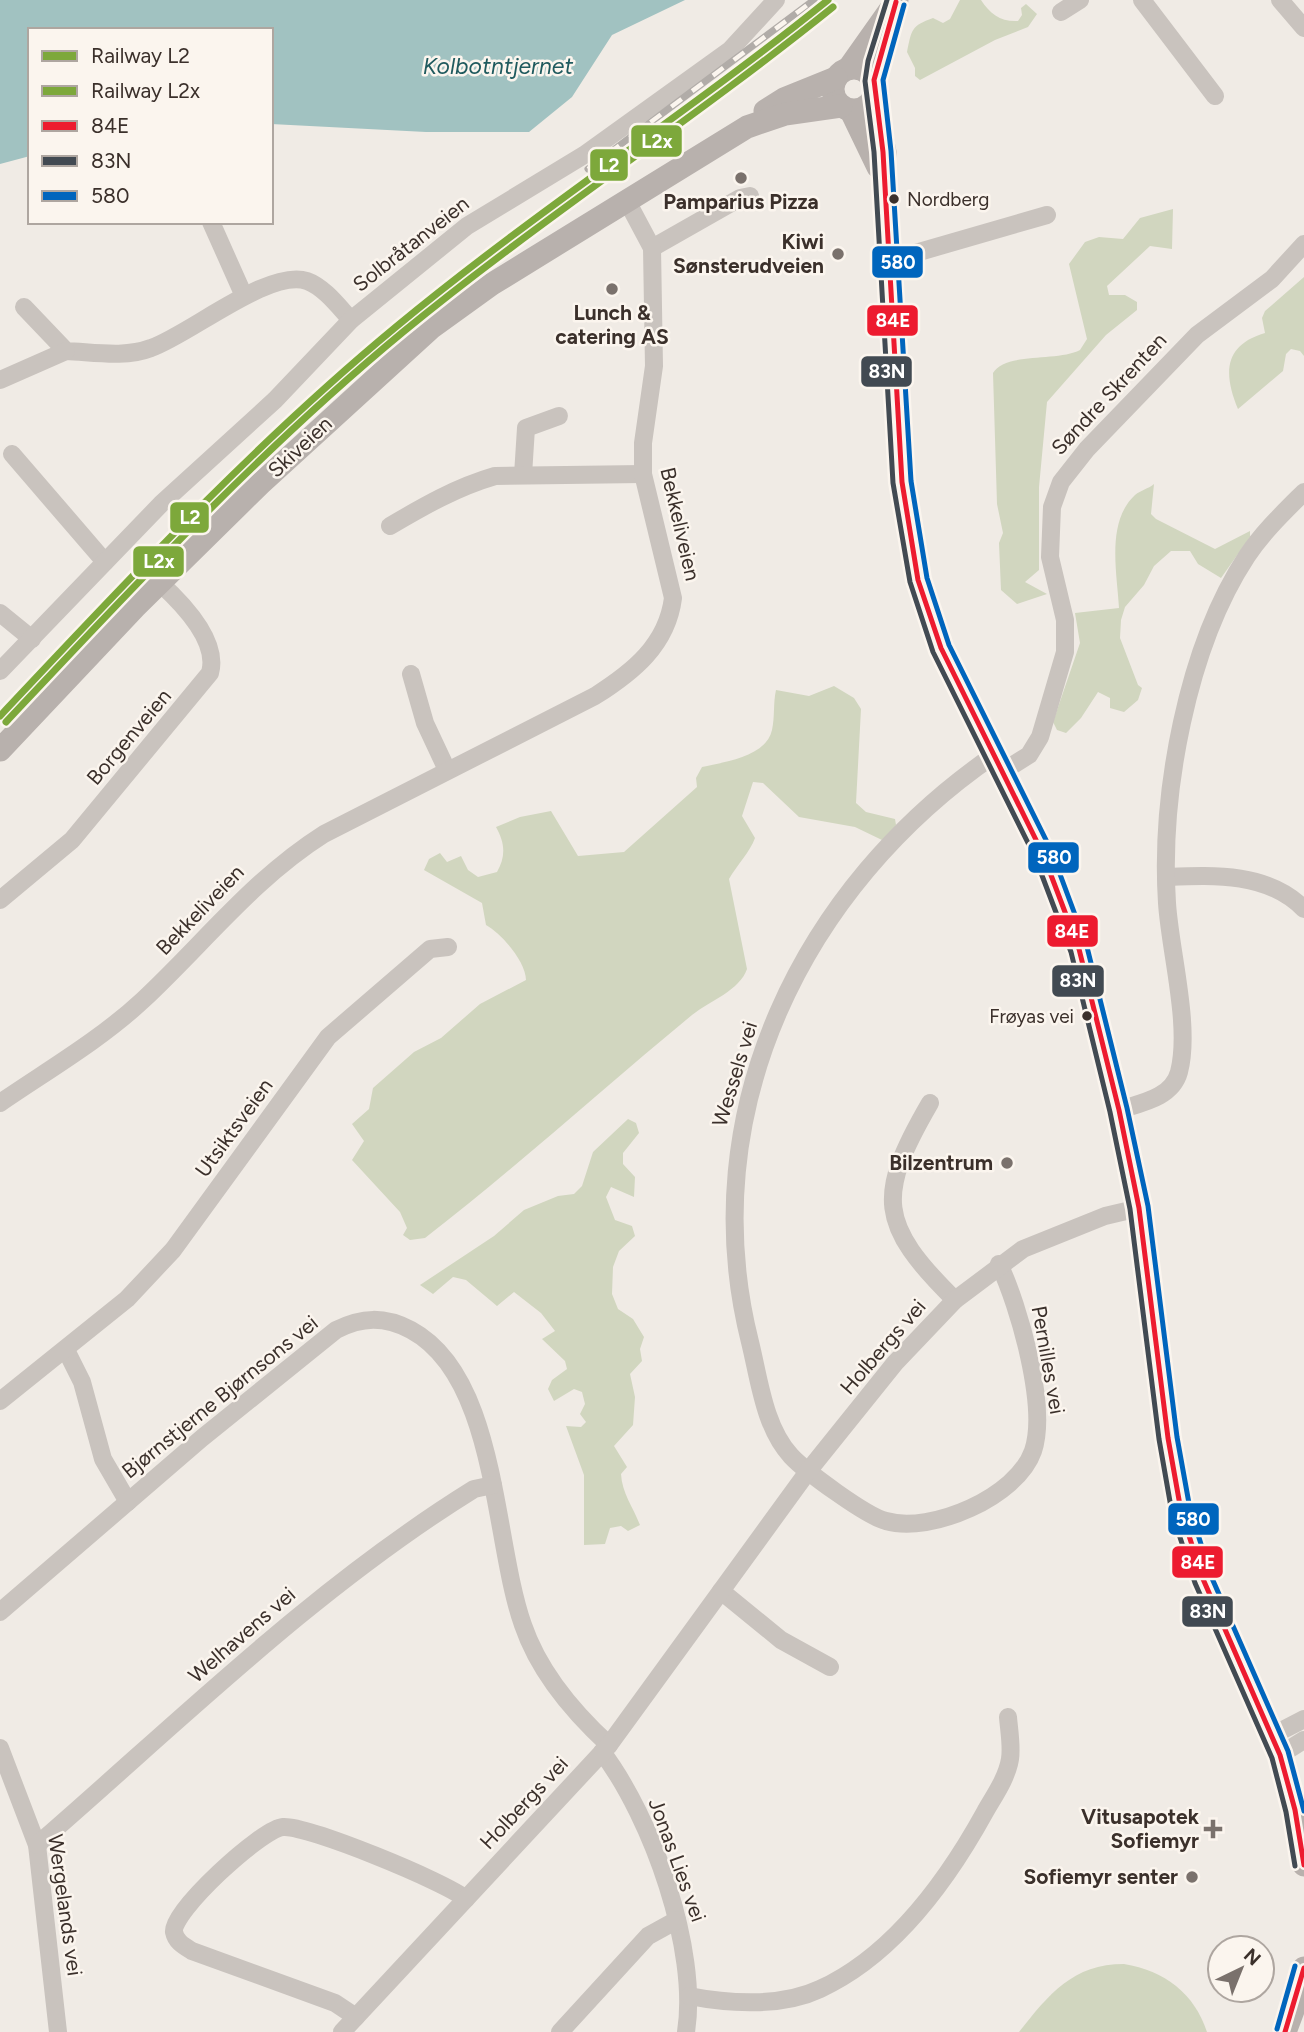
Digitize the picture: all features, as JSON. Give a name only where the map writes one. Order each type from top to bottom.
[{"type":"main road","points":[[883,176],[846,108],[833,93],[842,73],[896,1]]},
{"type":"main road","points":[[846,108],[864,108],[874,89],[896,1]]},
{"type":"main road","points":[[842,73],[863,70],[874,89],[885,152],[883,176],[902,482],[912,554],[933,628],[1067,912],[1119,1110],[1139,1209],[1168,1438],[1185,1524],[1203,1579],[1276,1745],[1295,1810],[1304,1865]]},
{"type":"main road","name":"Skiveien","points":[[0,750],[160,583],[333,415],[431,328],[492,284],[747,127],[769,107],[842,73]]},
{"type":"main road","name":"Skiveien","points":[[747,127],[785,114],[846,108]]},
{"type":"main road","points":[[1285,2032],[1303,1976]]},
{"type":"street","name":"Solbråtanveien","points":[[0,671],[161,504],[275,400],[351,320],[467,226],[584,155],[730,50],[776,0]]},
{"type":"street","points":[[1061,12],[1080,0]]},
{"type":"street","points":[[1142,0],[1215,96]]},
{"type":"street","points":[[1280,0],[1304,29]]},
{"type":"street","points":[[652,248],[740,198],[750,196]]},
{"type":"street","name":"Bekkeliveien","points":[[0,1103],[95,1038],[142,1000],[253,887],[291,854],[447,770],[543,725],[595,696],[633,670],[658,642],[671,618],[673,598],[643,474],[643,443],[654,366],[652,248],[627,201]]},
{"type":"street","points":[[888,261],[1047,215]]},
{"type":"street","points":[[212,224],[244,296]]},
{"type":"street","name":"Søndre Skrenten","points":[[998,764],[1029,755],[1040,737],[1065,652],[1065,621],[1050,557],[1052,507],[1057,489],[1087,449],[1183,348],[1272,279],[1304,244]]},
{"type":"street","points":[[0,380],[66,351],[132,353],[152,348],[244,296],[290,279],[308,281],[331,298],[351,320]]},
{"type":"street","points":[[24,307],[66,351]]},
{"type":"street","points":[[523,475],[526,428],[559,416]]},
{"type":"street","points":[[12,454],[105,562]]},
{"type":"street","points":[[390,526],[472,483],[495,477],[643,474]]},
{"type":"street","points":[[1119,1110],[1164,1093],[1174,1083],[1180,1068],[1180,1017],[1166,877],[1175,764],[1207,642],[1226,596],[1248,555],[1304,492]]},
{"type":"street","name":"Borgenveien","points":[[0,900],[72,840],[210,673],[214,659],[209,646],[184,607],[160,583]]},
{"type":"street","points":[[0,613],[32,639]]},
{"type":"street","points":[[411,674],[425,723],[447,770]]},
{"type":"street","name":"Wessels vei","points":[[809,1470],[793,1458],[776,1432],[747,1330],[737,1277],[733,1182],[746,1107],[762,1051],[775,1018],[798,971],[843,901],[909,826],[998,764]]},
{"type":"street","points":[[1166,877],[1222,876],[1250,880],[1300,899]]},
{"type":"street","name":"Utsiktsveien","points":[[0,1401],[127,1299],[173,1250],[328,1037],[430,949],[448,947]]},
{"type":"street","points":[[930,1103],[912,1134],[897,1172],[893,1191],[894,1220],[906,1246],[955,1300]]},
{"type":"street","name":"Holbergs vei","points":[[350,2027],[605,1749],[809,1470],[895,1363],[955,1300],[999,1264],[1048,1237],[1105,1216],[1139,1209]]},
{"type":"street","name":"Pernilles vei","points":[[809,1470],[868,1514],[886,1522],[907,1525],[971,1508],[1000,1492],[1023,1468],[1032,1455],[1036,1440],[1036,1401],[1023,1329],[1012,1290],[999,1264]]},
{"type":"street","name":"Bjørnstjerne Bjørnsons vei","points":[[0,1612],[335,1331],[362,1319],[390,1321],[424,1338],[451,1369],[473,1410],[493,1485],[504,1556],[523,1627],[559,1692],[605,1749]]},
{"type":"street","points":[[66,1350],[82,1382],[103,1459],[128,1502]]},
{"type":"street","name":"Welhavens vei","points":[[37,1845],[255,1651],[368,1559],[474,1489],[493,1485]]},
{"type":"street","points":[[721,1591],[780,1640],[830,1667]]},
{"type":"street","points":[[689,1996],[716,2001],[762,2002],[818,1990],[850,1972],[897,1934],[951,1867],[1000,1786],[1010,1759],[1008,1717]]},
{"type":"street","points":[[1276,1745],[1304,1719]]},
{"type":"street","points":[[1276,1745],[1304,1740]]},
{"type":"street","name":"Wergelands vei","points":[[0,1748],[37,1845],[58,2032]]},
{"type":"street","name":"Jonas Lies vei","points":[[605,1749],[634,1804],[677,1920],[685,1952],[689,1996],[686,2032]]},
{"type":"street","points":[[350,2027],[335,2003],[191,1951],[179,1943],[174,1933],[175,1923],[186,1906],[248,1847],[272,1830],[283,1827],[321,1836],[441,1882],[466,1899]]},
{"type":"street","points":[[561,2032],[648,1936],[677,1920]]},
{"type":"green space","points":[[960,0],[981,0],[992,13],[1006,20],[1018,21],[1022,15],[1021,8],[1026,4],[1037,14],[1028,27],[995,40],[920,80],[915,76],[915,68],[907,52],[914,29],[920,23],[933,18],[943,23],[950,19]]},
{"type":"green space","points":[[1173,209],[1172,249],[1150,246],[1107,286],[1109,295],[1125,295],[1137,302],[1137,310],[1106,335],[1047,402],[1039,487],[1039,570],[1025,582],[1047,594],[1017,604],[1001,590],[999,543],[1003,533],[997,504],[993,373],[1008,362],[1070,354],[1080,350],[1087,339],[1069,264],[1085,242],[1099,237],[1123,239],[1140,218]]},
{"type":"green space","points":[[1304,277],[1304,356],[1300,351],[1291,349],[1286,354],[1283,371],[1238,409],[1229,372],[1234,353],[1251,338],[1265,333],[1262,318],[1265,311]]},
{"type":"green space","points":[[1154,484],[1151,514],[1156,519],[1215,549],[1250,531],[1250,537],[1221,578],[1198,564],[1190,551],[1171,551],[1154,566],[1144,585],[1125,607],[1121,620],[1120,638],[1138,685],[1142,688],[1138,700],[1124,712],[1110,708],[1110,698],[1098,692],[1081,718],[1066,733],[1057,730],[1053,722],[1080,643],[1075,613],[1119,608],[1115,548],[1120,519],[1135,495]]},
{"type":"green space","points":[[834,686],[854,698],[861,709],[856,803],[866,812],[895,819],[896,825],[890,835],[882,840],[855,827],[799,817],[763,783],[753,782],[742,816],[755,838],[729,879],[747,969],[738,983],[692,1015],[493,1184],[425,1238],[410,1240],[403,1235],[407,1228],[400,1212],[352,1160],[364,1141],[352,1124],[369,1109],[373,1088],[414,1052],[441,1038],[480,1004],[526,980],[522,965],[512,949],[486,925],[482,903],[424,870],[429,859],[440,853],[447,862],[461,856],[468,870],[478,877],[497,872],[503,850],[496,827],[520,817],[551,811],[578,856],[624,852],[697,787],[696,778],[702,767],[743,757],[762,746],[772,730],[776,690],[809,696]]},
{"type":"green space","points":[[628,1119],[636,1123],[639,1133],[623,1153],[623,1164],[635,1177],[634,1197],[611,1187],[606,1197],[615,1220],[632,1226],[635,1236],[619,1251],[613,1267],[612,1294],[618,1309],[633,1319],[644,1337],[640,1349],[642,1361],[630,1374],[635,1397],[633,1425],[614,1446],[627,1467],[621,1474],[622,1481],[640,1525],[628,1531],[621,1526],[610,1528],[605,1544],[584,1545],[584,1475],[566,1426],[581,1427],[586,1422],[580,1414],[585,1404],[582,1392],[574,1389],[554,1401],[548,1389],[552,1380],[567,1369],[565,1361],[542,1339],[555,1331],[541,1313],[514,1292],[497,1306],[466,1280],[453,1277],[433,1294],[420,1285],[494,1236],[524,1210],[558,1196],[574,1194],[582,1186],[593,1152]]},
{"type":"green space","points":[[1124,1964],[1152,1972],[1176,1986],[1194,2006],[1207,2032],[1019,2032],[1052,1994],[1076,1975],[1106,1965]]},
{"type":"water","name":"Kolbotntjernet","points":[[0,0],[685,0],[612,35],[572,97],[529,132],[426,132],[273,124],[273,28],[28,28],[28,157],[0,164]]},
{"type":"railway","points":[[588,169],[814,0]]},
{"type":"rail line","name":"L2","points":[[0,716],[192,515],[344,371],[503,242],[828,0]]},
{"type":"rail line","name":"L2x","points":[[6,722],[199,521],[350,377],[456,290],[833,7]]},
{"type":"transit line","name":"83N","points":[[887,0],[868,61],[865,81],[874,152],[893,483],[910,582],[933,652],[1035,857],[1071,952],[1110,1112],[1130,1209],[1159,1439],[1172,1513],[1195,1583],[1272,1758],[1286,1812],[1295,1866]]},
{"type":"transit line","name":"84E","points":[[896,2],[874,80],[883,152],[902,482],[918,580],[941,648],[1043,854],[1079,949],[1119,1110],[1139,1208],[1168,1438],[1181,1511],[1203,1579],[1280,1755],[1295,1810],[1304,1865]]},
{"type":"transit line","name":"580","points":[[904,5],[883,80],[891,151],[911,481],[927,578],[949,645],[1051,850],[1087,947],[1148,1206],[1177,1437],[1190,1509],[1211,1576],[1288,1751],[1304,1811]]},
{"type":"transit line","name":"580","points":[[1277,2029],[1295,1966]]},
{"type":"transit line","name":"84E","points":[[1285,2032],[1304,1968]]},
{"type":"place","name":"Pamparius Pizza","points":[[741,178]]},
{"type":"place","name":"Nordberg","points":[[894,199]]},
{"type":"place","name":"Kiwi Sønsterudveien","points":[[838,254]]},
{"type":"place","name":"Lunch & catering AS","points":[[612,289]]},
{"type":"place","name":"Frøyas vei","points":[[1087,1016]]},
{"type":"place","name":"Bilzentrum","points":[[1007,1163]]},
{"type":"place","name":"Vitusapotek Sofiemyr","points":[[1213,1829]]},
{"type":"place","name":"Sofiemyr senter","points":[[1192,1877]]}]
